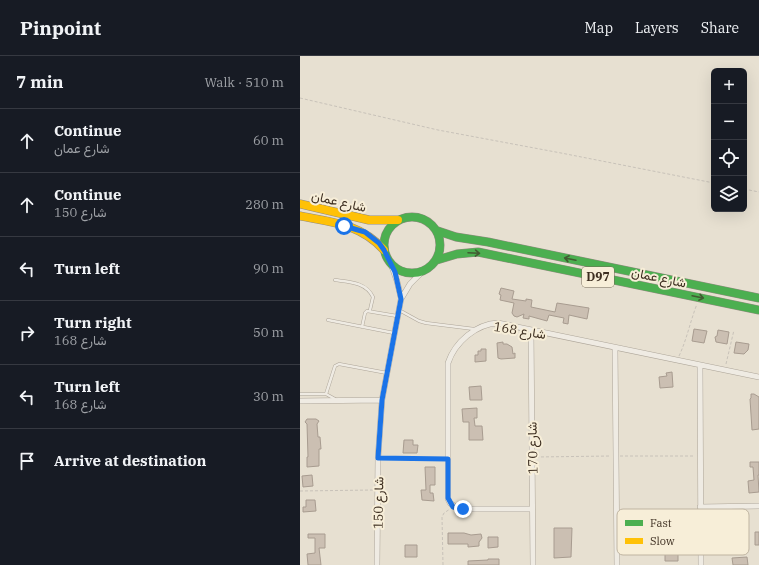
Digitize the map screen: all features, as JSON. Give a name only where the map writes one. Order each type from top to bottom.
[{"type":"main road","name":"شارع عمان","points":[[300,204],[369,220],[398,220]]},
{"type":"main road","name":"شارع عمان","points":[[300,216],[365,232],[376,240],[384,250]]},
{"type":"main road","points":[[405,217],[420,217],[427,220],[438,231],[441,246],[440,253],[430,267],[422,272],[414,273],[397,269],[391,264],[384,250],[384,242],[386,233],[398,220],[405,217]]},
{"type":"main road","name":"شارع عمان","points":[[438,231],[462,239],[496,244],[759,298]]},
{"type":"main road","name":"شارع عمان","points":[[436,260],[457,254],[478,252],[759,310]]},
{"type":"street","name":"شارع 150","points":[[391,264],[401,299]]},
{"type":"street","name":"شارع 150","points":[[377,565],[378,458],[382,400],[401,299],[410,284],[422,272]]},
{"type":"street","name":"شارع 168","points":[[453,507],[448,498],[448,363],[456,346],[484,326],[498,324],[759,377]]},
{"type":"street","name":"شارع 170","points":[[531,331],[533,565]]},
{"type":"street","points":[[615,348],[617,565]]},
{"type":"street","points":[[700,365],[700,507],[759,506]]},
{"type":"street","points":[[300,401],[382,400]]},
{"type":"street","points":[[453,507],[463,509],[532,509]]},
{"type":"street","points":[[701,555],[701,565]]},
{"type":"lane","points":[[336,280],[360,284],[366,287],[372,296],[370,310]]},
{"type":"lane","points":[[399,309],[419,321],[426,323],[478,329]]},
{"type":"lane","points":[[362,327],[367,310],[397,316]]},
{"type":"lane","points":[[328,320],[394,333]]},
{"type":"lane","points":[[326,394],[335,366],[339,364],[387,373]]},
{"type":"lane","points":[[300,394],[326,394],[337,401]]},
{"type":"path","points":[[300,98],[438,130],[711,182]]},
{"type":"path","points":[[747,190],[759,192]]},
{"type":"path","points":[[677,360],[686,341],[691,319],[700,298]]},
{"type":"path","points":[[724,370],[734,330]]},
{"type":"path","points":[[378,458],[448,459]]},
{"type":"path","points":[[300,491],[378,490]]},
{"type":"path","points":[[443,565],[442,517],[444,513],[453,507]]},
{"type":"building","points":[[501,288],[514,291],[512,299],[526,301],[526,299],[532,300],[531,307],[555,312],[557,303],[589,308],[587,319],[569,315],[568,324],[563,323],[564,318],[549,315],[547,321],[529,316],[529,319],[523,318],[524,314],[517,317],[514,316],[512,313],[514,303],[500,300],[501,295],[499,294]]},
{"type":"building","points":[[694,329],[707,331],[704,343],[692,341]]},
{"type":"building","points":[[718,330],[729,332],[727,344],[716,342],[715,337],[717,336]]},
{"type":"building","points":[[503,342],[503,344],[507,344],[512,347],[513,354],[515,353],[515,358],[498,358],[497,343]]},
{"type":"building","points":[[736,342],[749,344],[748,350],[744,354],[734,353]]},
{"type":"building","points":[[481,349],[486,349],[486,361],[475,362],[475,355],[478,355],[478,351],[481,351]]},
{"type":"building","points":[[672,372],[673,387],[660,388],[659,377],[667,376],[666,373]]},
{"type":"building","points":[[481,386],[482,400],[470,400],[469,387]]},
{"type":"building","points":[[751,394],[759,397],[759,429],[752,430],[750,399]]},
{"type":"building","points":[[477,408],[477,418],[474,418],[475,426],[482,426],[483,440],[469,440],[469,422],[463,422],[462,409]]},
{"type":"building","points":[[307,419],[316,419],[319,421],[317,424],[321,449],[319,449],[319,466],[307,467],[307,424],[305,422]]},
{"type":"building","points":[[404,440],[413,440],[413,445],[418,445],[417,453],[403,453]]},
{"type":"building","points":[[750,462],[759,462],[759,492],[749,493],[748,481],[754,480],[753,467],[750,467]]},
{"type":"building","points":[[425,467],[435,467],[435,485],[430,485],[430,493],[433,493],[434,501],[422,500],[421,490],[426,490]]},
{"type":"building","points":[[312,475],[313,486],[303,487],[302,476]]},
{"type":"building","points":[[306,500],[315,500],[316,511],[303,512],[303,507],[306,507]]},
{"type":"building","points":[[554,528],[572,528],[571,557],[554,558]]},
{"type":"building","points":[[755,532],[759,532],[759,545],[755,545]]},
{"type":"building","points":[[448,533],[464,533],[471,535],[481,534],[482,538],[479,542],[479,546],[468,547],[468,544],[448,544]]},
{"type":"building","points":[[308,534],[325,534],[325,548],[319,548],[321,565],[308,565],[307,554],[315,553],[315,538],[308,538]]},
{"type":"building","points":[[488,537],[498,537],[498,547],[488,548]]},
{"type":"building","points":[[405,545],[417,545],[417,557],[405,557]]},
{"type":"building","points":[[665,555],[678,555],[678,561],[665,561]]},
{"type":"building","points":[[747,557],[748,565],[733,565],[732,558]]},
{"type":"building","points":[[499,559],[499,565],[468,565],[468,561]]},
{"type":"traffic: fast","points":[[406,217],[418,217],[428,221],[436,229],[440,239],[440,245],[440,251],[436,261],[428,269],[418,273],[406,273],[396,269],[388,261],[384,251],[384,239],[388,229],[396,221],[406,217]]},
{"type":"traffic: fast","points":[[438,231],[456,237],[488,242],[759,298]]},
{"type":"traffic: fast","points":[[437,260],[457,254],[478,252],[759,310]]},
{"type":"traffic: slow","points":[[300,204],[369,220],[398,220]]},
{"type":"traffic: slow","points":[[300,216],[356,229],[375,241],[384,250]]},
{"type":"route","points":[[344,226],[365,232],[379,243],[395,272],[400,290],[401,299],[382,400],[378,458],[448,459],[448,498],[453,507],[463,509]]}]
